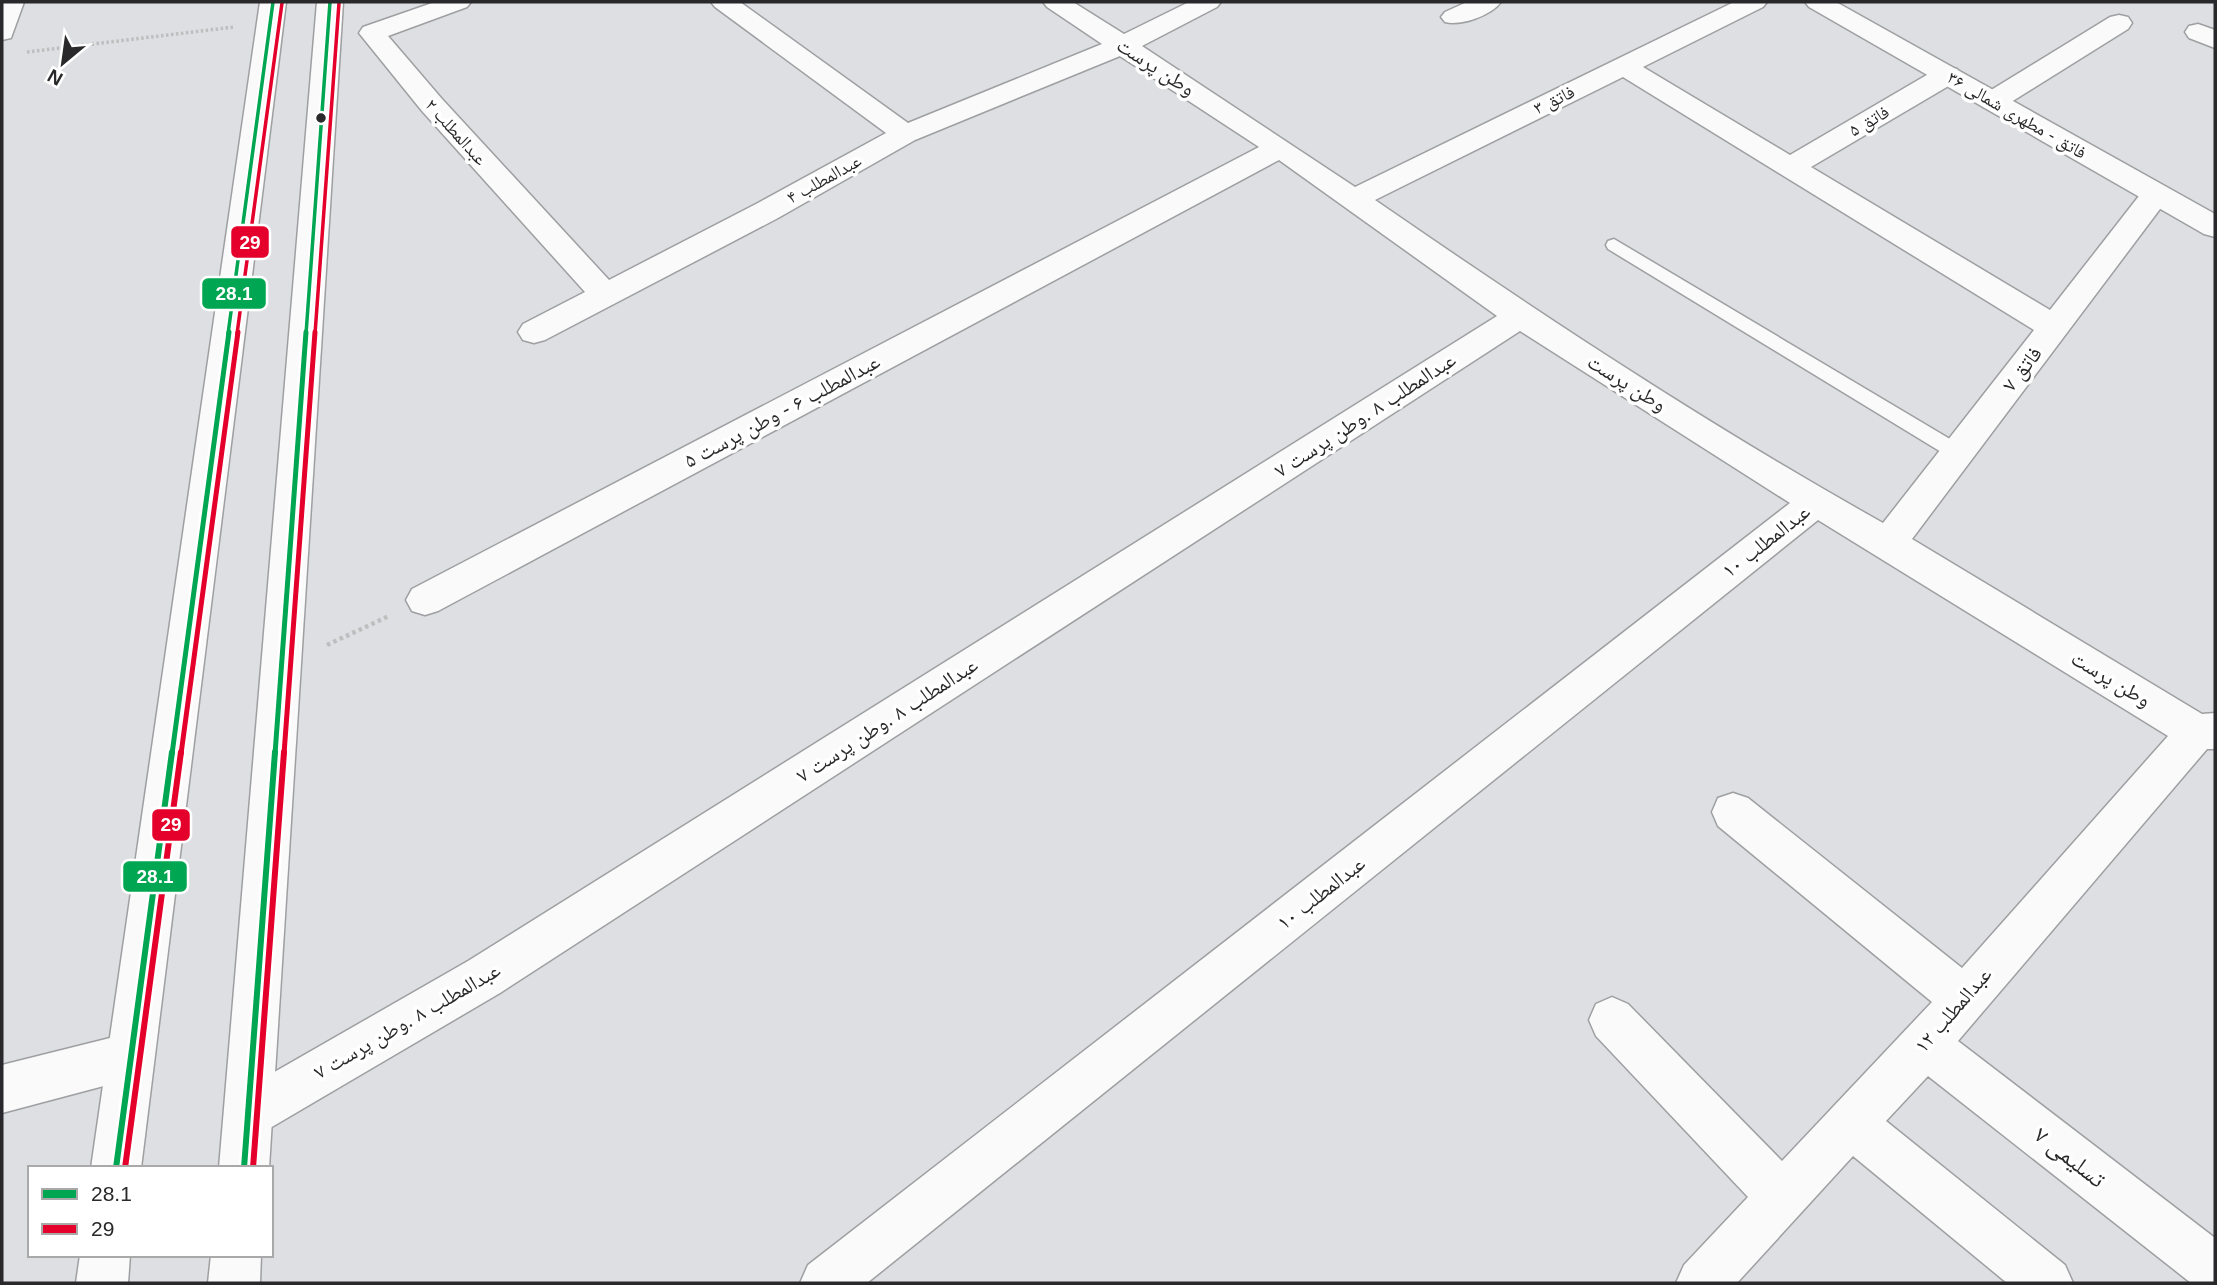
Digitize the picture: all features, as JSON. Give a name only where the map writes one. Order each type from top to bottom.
[{"type":"street","points":[[8,43],[11,2]]},
{"type":"street","points":[[244,1166],[330,2]]},
{"type":"street","name":"عبدالمطلب ۲","points":[[458,2],[372,33],[432,105],[605,295]]},
{"type":"street","points":[[724,2],[905,134]]},
{"type":"street","name":"وطن پرست","points":[[1056,2],[1280,148],[1520,316],[1816,502],[2206,731]]},
{"type":"street","name":"عبدالمطلب ۴","points":[[534,332],[767,211],[905,134],[1122,45],[1208,2]]},
{"type":"street","points":[[1454,17],[1488,2]]},
{"type":"street","name":"فاتق ۳","points":[[1354,199],[1754,2]]},
{"type":"street","name":"فاتق - مطهری شمالی ۳۶","points":[[1818,2],[2215,227]]},
{"type":"street","points":[[116,1166],[271,12]]},
{"type":"street","points":[[1993,101],[2119,23]]},
{"type":"street","points":[[1623,66],[2054,327]]},
{"type":"street","name":"فاتق ۵","points":[[1790,167],[1947,75]]},
{"type":"street","name":"عبدالمطلب ۶ - وطن پرست ۵","points":[[425,600],[1280,148]]},
{"type":"street","name":"فاتق ۷","points":[[1888,543],[2156,194]]},
{"type":"street","name":"عبدالمطلب ۸ .وطن پرست ۷","points":[[248,1114],[484,977],[1520,316]]},
{"type":"street","name":"عبدالمطلب ۱۰","points":[[826,1283],[1816,502]]},
{"type":"street","name":"عبدالمطلب ۱۲","points":[[1702,1283],[1851,1124],[2206,731]]},
{"type":"street","points":[[1733,811],[1964,999]]},
{"type":"street","points":[[1612,1020],[1783,1197]]},
{"type":"street","name":"تسلیمی ۷","points":[[1924,1044],[2215,1270]]},
{"type":"street","points":[[2,1089],[130,1056]]},
{"type":"street","points":[[1851,1124],[2047,1283]]},
{"type":"street","points":[[102,1283],[105,1257]]},
{"type":"street","points":[[234,1283],[236,1257]]},
{"type":"lane","points":[[1614,245],[1958,453]]},
{"type":"path","points":[[8,43],[271,12]]},
{"type":"path","points":[[280,667],[425,600]]},
{"type":"transit line","name":"28.1","points":[[116,1166],[273,2]]},
{"type":"transit line","name":"28.1","points":[[244,1166],[330,2]]},
{"type":"transit line","name":"29","points":[[125,1166],[282,3]]},
{"type":"transit line","name":"29","points":[[253,1166],[339,3]]}]
